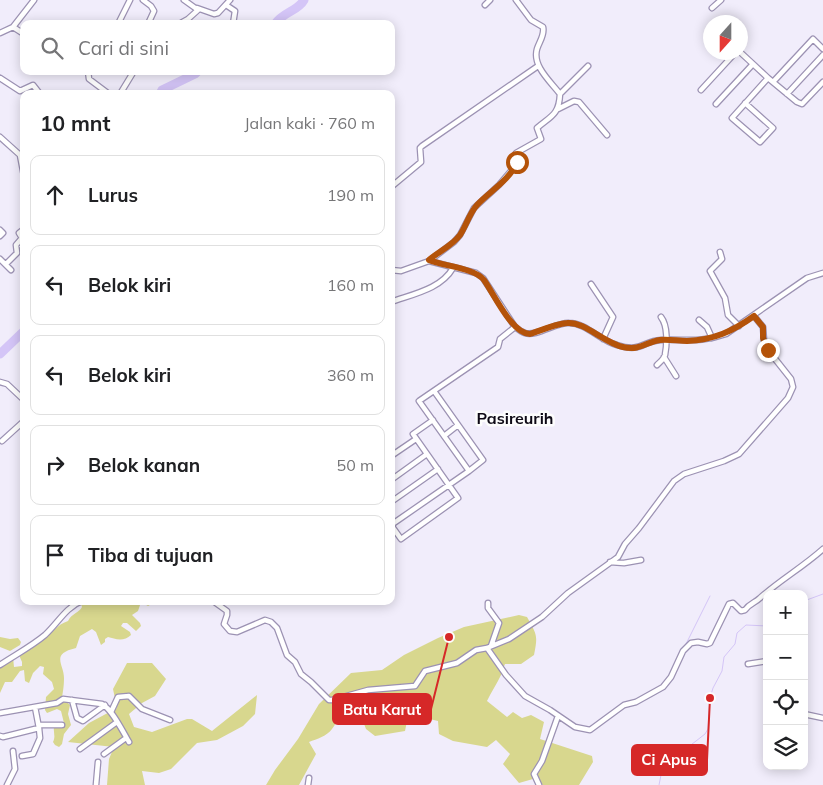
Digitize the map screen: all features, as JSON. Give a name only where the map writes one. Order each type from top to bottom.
[{"type":"street","points":[[0,33],[13,27],[34,0]]},
{"type":"street","points":[[120,20],[130,0]]},
{"type":"street","points":[[184,0],[197,8],[214,14],[230,0]]},
{"type":"street","points":[[485,4],[490,0]]},
{"type":"street","points":[[516,0],[530,20],[542,25],[544,28],[536,58],[538,66],[560,94]]},
{"type":"street","points":[[712,8],[721,0]]},
{"type":"street","points":[[146,1],[152,6],[154,11],[150,20]]},
{"type":"street","points":[[226,5],[235,11],[234,20]]},
{"type":"street","points":[[186,20],[194,15],[198,10],[197,8]]},
{"type":"street","points":[[13,27],[20,31]]},
{"type":"street","points":[[773,82],[813,39],[823,48]]},
{"type":"street","points":[[787,94],[823,55]]},
{"type":"street","points":[[748,59],[787,94],[802,104],[823,82]]},
{"type":"street","points":[[701,90],[729,60]]},
{"type":"street","points":[[716,104],[753,64]]},
{"type":"street","points":[[395,184],[421,162],[420,149],[422,146],[538,66]]},
{"type":"street","points":[[558,109],[560,94],[588,66]]},
{"type":"street","points":[[88,75],[88,78],[104,90]]},
{"type":"street","points":[[122,90],[132,75]]},
{"type":"street","points":[[0,78],[20,91]]},
{"type":"street","points":[[745,103],[773,128],[760,142],[732,118],[745,103],[768,78]]},
{"type":"street","points":[[22,90],[33,85],[37,90]]},
{"type":"street","points":[[395,270],[401,271],[429,260],[454,242],[460,235],[474,208],[499,185],[516,165],[516,153],[541,139],[537,128],[558,109],[574,101],[579,102],[607,135]]},
{"type":"street","points":[[0,137],[20,153]]},
{"type":"street","points":[[0,230],[3,233],[0,236]]},
{"type":"street","points":[[6,264],[17,254],[16,245],[20,240]]},
{"type":"street","points":[[720,252],[722,259],[710,271],[725,298],[728,315],[739,326]]},
{"type":"street","points":[[0,259],[12,270]]},
{"type":"street","points":[[429,260],[472,272],[483,278],[515,327],[525,334],[570,323],[580,325],[616,345],[630,348],[641,347],[658,341],[686,341],[712,338],[726,334],[807,278],[823,273]]},
{"type":"street","points":[[395,300],[438,284],[448,276],[453,268]]},
{"type":"street","points":[[591,284],[613,317],[603,339]]},
{"type":"street","points":[[219,605],[227,611],[228,615],[224,624],[230,631],[237,632],[265,620],[271,622],[277,628],[287,655],[295,662],[301,674],[329,700],[368,690],[415,686],[424,670],[457,663],[476,650],[509,639],[542,617],[568,593],[620,553],[674,481],[684,474],[739,454],[791,394],[793,387],[791,379],[768,350],[763,338],[763,327],[754,316]]},
{"type":"street","points":[[657,365],[664,357],[666,340],[665,324],[661,318]]},
{"type":"street","points":[[699,320],[707,327],[712,338]]},
{"type":"street","points":[[469,471],[419,401],[498,348],[500,339],[515,327]]},
{"type":"street","points":[[664,357],[676,376]]},
{"type":"street","points":[[0,382],[7,384],[20,396]]},
{"type":"street","points":[[395,522],[483,460],[434,391]]},
{"type":"street","points":[[395,531],[401,539],[458,498],[413,434],[433,420]]},
{"type":"street","points":[[444,436],[458,425]]},
{"type":"street","points":[[2,442],[20,426]]},
{"type":"street","points":[[395,453],[416,439]]},
{"type":"street","points":[[395,477],[427,454]]},
{"type":"street","points":[[395,499],[438,470]]},
{"type":"street","points":[[489,647],[506,676],[521,692],[532,701],[550,710],[575,727],[590,730],[624,705],[636,702],[664,687],[686,647],[691,643],[710,643],[729,604],[733,603],[742,610],[746,610],[751,602],[759,599],[765,592],[823,549]]},
{"type":"street","points":[[610,562],[624,563],[642,560]]},
{"type":"street","points":[[488,603],[488,608],[499,623],[489,647]]},
{"type":"street","points":[[0,665],[46,634],[70,608],[75,605]]},
{"type":"street","points":[[748,664],[763,662]]},
{"type":"street","points":[[111,712],[118,697],[128,696],[142,709],[170,720]]},
{"type":"street","points":[[0,712],[57,703],[63,699],[105,705],[128,740],[104,754]]},
{"type":"street","points":[[72,700],[77,718],[83,721],[105,705]]},
{"type":"street","points":[[22,756],[32,754],[40,738],[35,707]]},
{"type":"street","points":[[808,715],[823,718]]},
{"type":"street","points":[[538,785],[534,774],[542,761],[558,716]]},
{"type":"street","points":[[80,749],[116,722]]},
{"type":"street","points":[[0,736],[39,726],[62,725]]},
{"type":"street","points":[[7,785],[15,769],[13,752]]},
{"type":"street","points":[[96,785],[98,762]]},
{"type":"street","points":[[308,785],[309,778]]},
{"type":"shaded area","points":[[81,605],[140,605],[138,611],[132,615],[141,626],[136,631],[127,623],[123,623],[121,626],[130,632],[131,635],[125,639],[108,637],[101,645],[96,632],[92,629],[80,636],[76,648],[63,653],[60,660],[64,678],[62,698],[70,705],[68,714],[71,725],[64,734],[62,744],[59,747],[53,742],[54,727],[62,726],[64,723],[61,711],[57,709],[47,713],[45,710],[46,697],[54,689],[52,682],[43,674],[44,667],[40,666],[33,673],[29,683],[25,681],[24,670],[20,671],[12,682],[5,682],[0,693],[0,668],[3,667],[6,659],[13,657],[14,667],[22,666],[19,655],[68,621],[82,607]]},
{"type":"shaded area","points":[[519,615],[527,617],[535,632],[534,655],[521,664],[505,664],[487,701],[507,717],[513,712],[522,718],[531,715],[544,722],[540,739],[592,756],[593,762],[579,785],[543,785],[533,779],[519,783],[503,764],[510,754],[496,740],[487,747],[453,741],[439,734],[438,721],[421,717],[407,721],[405,731],[375,736],[366,729],[356,703],[348,709],[347,717],[339,717],[327,734],[309,742],[316,754],[299,785],[266,785],[298,739],[319,704],[351,673],[382,670],[404,655],[464,627]]},
{"type":"shaded area","points":[[0,637],[18,638],[21,642],[20,645],[10,651],[0,647]]},
{"type":"shaded area","points":[[127,663],[152,663],[166,679],[155,696],[142,703],[129,714],[134,727],[152,732],[187,719],[192,719],[212,731],[257,695],[255,714],[243,726],[217,740],[197,743],[171,769],[159,773],[142,771],[145,785],[107,785],[109,759],[114,747],[68,742],[89,723],[117,708],[113,689]]},
{"type":"waterway","points":[[278,20],[298,7],[304,0]]},
{"type":"waterway","points":[[162,90],[193,75]]},
{"type":"waterway","points":[[0,354],[20,335]]},
{"type":"waterway","points":[[808,600],[823,594]]},
{"type":"waterway","points":[[685,646],[710,596]]},
{"type":"waterway","points":[[659,785],[661,775],[679,760],[687,748],[705,734],[708,729],[710,698],[713,688],[722,671],[724,657],[735,644],[737,633],[746,625],[763,626]]},
{"type":"place","name":"Batu Karut","points":[[449,637]]},
{"type":"place","name":"Ci Apus","points":[[710,698]]},
{"type":"district","name":"Pasireurih","points":[[515,418]]},
{"type":"route","points":[[517,162],[512,171],[499,185],[474,208],[460,235],[454,242],[429,260],[480,275],[515,327],[525,334],[530,334],[570,323],[580,325],[616,345],[636,348],[662,340],[686,341],[712,338],[731,331],[754,316],[762,324],[764,330],[763,338],[768,350]]}]
